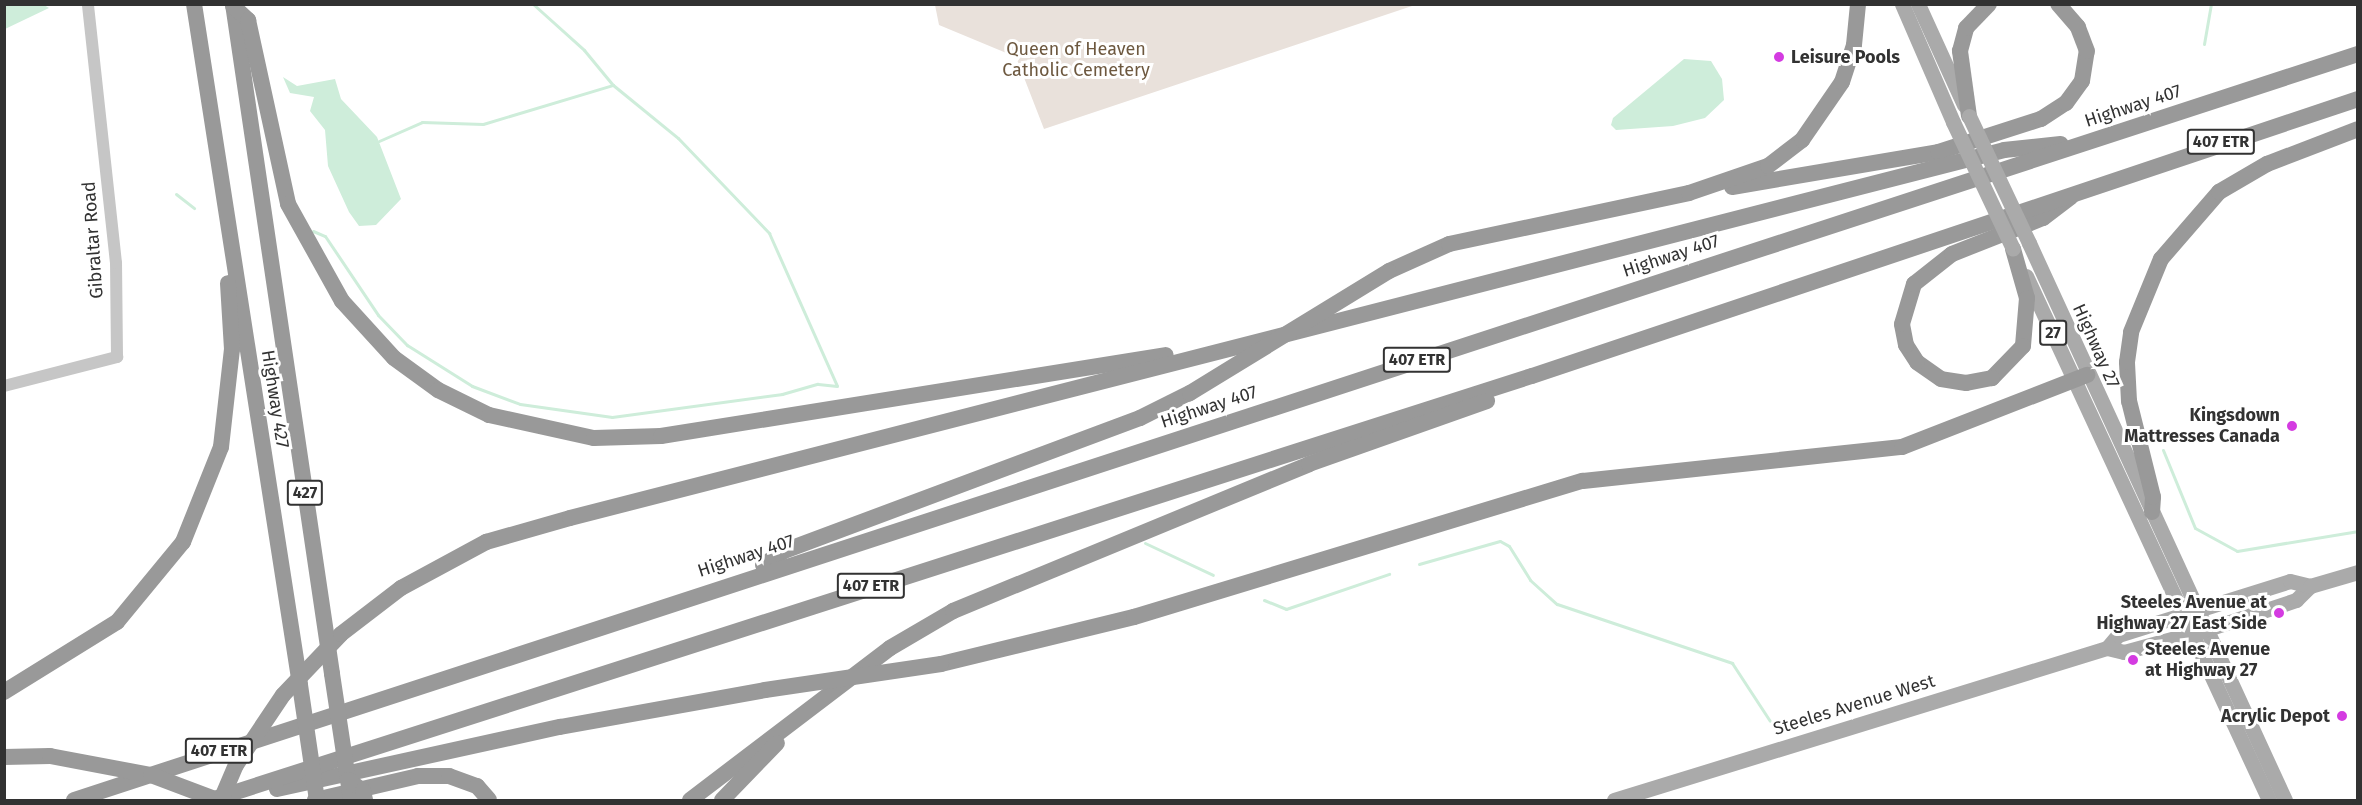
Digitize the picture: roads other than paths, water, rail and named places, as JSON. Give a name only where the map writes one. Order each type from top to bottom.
[{"type":"highway","name":"Highway 427","points":[[194,4],[316,801]]},
{"type":"highway","points":[[1689,193],[1768,166],[1802,140],[1842,82],[1854,45],[1858,4]]},
{"type":"highway","points":[[1969,116],[1960,51],[1966,28],[1989,4]]},
{"type":"highway","points":[[747,576],[784,551],[1140,418],[1190,393],[1389,271],[1449,244],[1689,193],[1854,170],[1938,152],[2041,119],[2066,104],[2082,81],[2085,61],[2078,27],[2058,4]]},
{"type":"highway","name":"Highway 427","points":[[233,5],[351,801]]},
{"type":"highway","points":[[233,5],[248,20],[288,204],[342,301],[394,358],[438,390],[489,415],[594,438],[661,436],[1169,354],[1218,352]]},
{"type":"highway","name":"Highway 407","points":[[74,801],[747,576],[2358,54]]},
{"type":"highway","name":"407 ETR","points":[[211,801],[1532,376],[2085,187],[2358,99]]},
{"type":"highway","points":[[2152,512],[2129,400],[2127,362],[2131,332],[2161,259],[2219,192],[2267,164],[2358,129]]},
{"type":"highway","points":[[221,801],[237,765],[283,695],[341,634],[401,588],[486,542],[559,521],[2004,150],[2087,142]]},
{"type":"highway","points":[[4,692],[117,622],[183,542],[207,490],[221,447],[232,349],[223,186]]},
{"type":"highway","points":[[2021,246],[2027,298],[2023,346],[1992,378],[1966,383],[1941,379],[1917,362],[1906,345],[1902,324],[1914,284],[1952,254],[2043,218],[2085,187]]},
{"type":"highway","points":[[690,801],[803,712],[891,648],[963,606],[1310,464],[1495,398],[1532,376]]},
{"type":"highway","points":[[4,757],[50,756],[151,775],[221,801],[560,727],[765,690],[941,664],[1134,617],[1583,480],[1902,447],[2081,377]]},
{"type":"highway","points":[[722,801],[803,712]]},
{"type":"highway","points":[[316,801],[418,776],[449,776],[477,786],[489,801]]},
{"type":"highway","points":[[348,780],[363,791],[365,801]]},
{"type":"main road","name":"Highway 27","points":[[1902,4],[1953,122],[2021,246]]},
{"type":"main road","name":"Highway 27","points":[[1918,4],[1969,116],[2021,246],[2081,377],[2182,616],[2269,801]]},
{"type":"main road","name":"Highway 27","points":[[2081,377],[2152,512],[2285,801]]},
{"type":"main road","name":"Steeles Avenue West","points":[[2107,648],[2118,635],[2290,582],[2310,586],[2358,572]]},
{"type":"main road","name":"Steeles Avenue West","points":[[1614,801],[2107,648],[2124,652],[2208,630],[2296,600],[2310,586]]},
{"type":"street","name":"Gibraltar Road","points":[[4,386],[117,357],[116,263],[88,4]]},
{"type":"waterway","points":[[533,4],[584,50],[613,85],[678,138],[769,233],[837,386]]},
{"type":"waterway","points":[[2204,44],[2211,4]]},
{"type":"waterway","points":[[379,141],[422,122],[483,124],[613,85]]},
{"type":"waterway","points":[[176,194],[194,208]]},
{"type":"waterway","points":[[313,231],[325,236],[378,315],[407,345],[472,386],[520,404],[612,417],[782,394],[818,384],[837,386]]},
{"type":"waterway","points":[[2163,450],[2195,528],[2237,551],[2358,531]]},
{"type":"waterway","points":[[1419,564],[1500,541],[1509,546],[1530,580],[1557,604],[1732,663],[1770,721]]},
{"type":"waterway","points":[[1145,543],[1213,575]]},
{"type":"waterway","points":[[1264,600],[1286,609],[1389,574]]},
{"type":"place","name":"Leisure Pools","points":[[1779,57]]},
{"type":"place","name":"Kingsdown Mattresses Canada","points":[[2292,426]]},
{"type":"place","name":"Steeles Avenue at Highway 27 East Side","points":[[2279,613]]},
{"type":"place","name":"Steeles Avenue at Highway 27","points":[[2133,660]]},
{"type":"place","name":"Acrylic Depot","points":[[2342,716]]},
{"type":"park label","name":"Queen of Heaven Catholic Cemetery","points":[[1076,60]]}]
